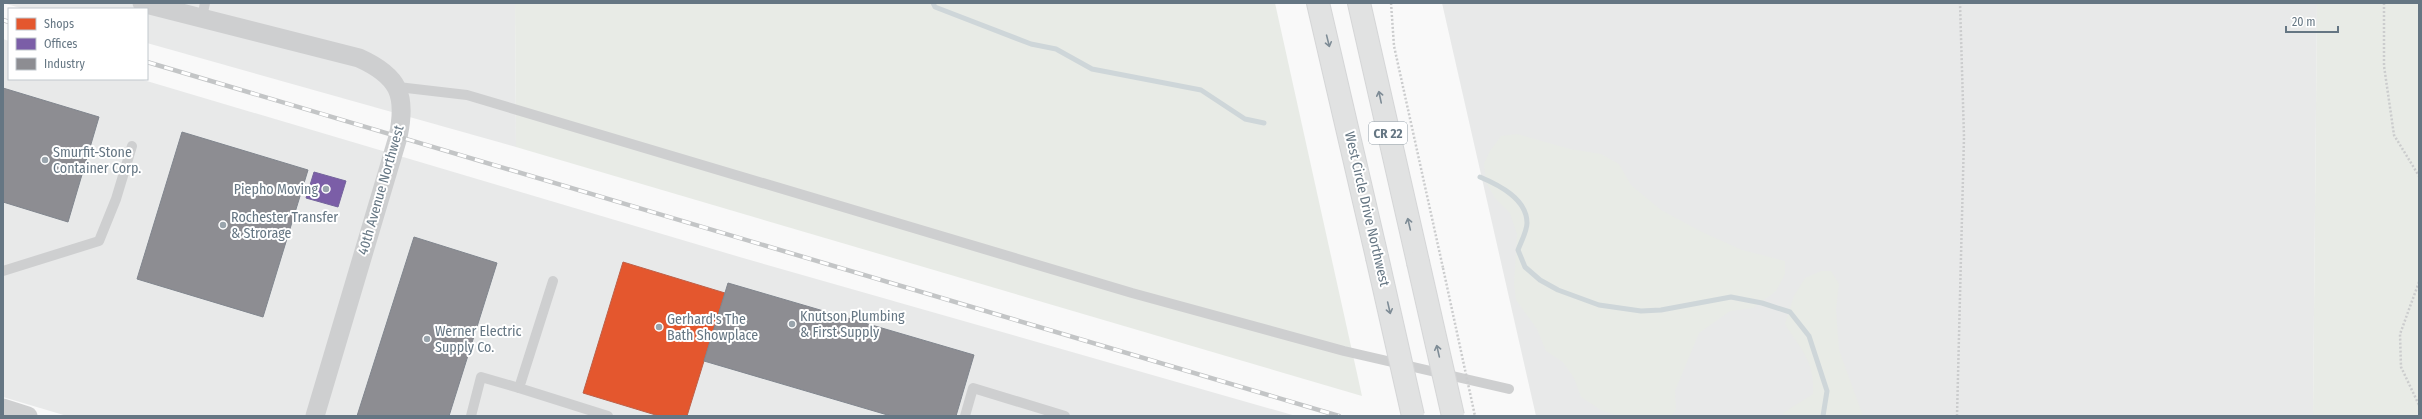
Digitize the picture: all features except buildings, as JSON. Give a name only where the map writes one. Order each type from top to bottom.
[{"type":"main road","name":"West Circle Drive Northwest","points":[[1318,3],[1413,416]]},
{"type":"main road","name":"CR 22","points":[[1359,3],[1453,416]]},
{"type":"street","points":[[142,3],[203,10],[360,58],[376,66],[389,76],[398,87]]},
{"type":"street","name":"40th Avenue Northwest","points":[[315,416],[398,136],[403,114],[398,87]]},
{"type":"street","points":[[3,408],[28,416]]},
{"type":"lane","points":[[398,87],[468,95],[1132,293],[1344,351],[1509,389]]},
{"type":"lane","points":[[3,271],[99,241],[116,198],[132,146]]},
{"type":"lane","points":[[519,388],[552,281]]},
{"type":"lane","points":[[471,416],[482,377],[608,416]]},
{"type":"lane","points":[[965,416],[973,388],[1065,416]]},
{"type":"path","points":[[1391,3],[1394,46],[1475,416]]},
{"type":"path","points":[[1957,416],[1964,137],[1960,3]]},
{"type":"path","points":[[2384,3],[2384,66],[2394,135],[2419,176]]},
{"type":"path","points":[[2419,282],[2400,334],[2401,367],[2419,405]]},
{"type":"shaded area","points":[[3,3],[515,3],[516,147],[148,43],[148,8],[20,8]]},
{"type":"shaded area","points":[[515,3],[1275,3],[1362,396],[516,147]]},
{"type":"shaded area","points":[[1442,3],[2317,3],[2313,416],[1536,416]]},
{"type":"shaded area","points":[[2317,3],[2419,3],[2419,416],[2313,416]]},
{"type":"shaded area","points":[[3,39],[8,41],[8,80],[143,80],[743,258],[1296,416],[67,416],[3,397]]},
{"type":"shaded area","points":[[1517,134],[1570,149],[1601,154],[1619,164],[1631,185],[1661,210],[1702,232],[1742,250],[1785,261],[1785,274],[1776,291],[1753,308],[1730,311],[1699,333],[1675,391],[1676,410],[1671,416],[1619,416],[1601,410],[1581,397],[1574,378],[1563,362],[1546,351],[1537,329],[1516,300],[1514,284],[1517,234],[1510,213],[1495,198],[1486,182],[1484,164],[1490,151],[1501,136]]},
{"type":"shaded area","points":[[1821,271],[1831,271],[1839,284],[1836,309],[1839,350],[1863,416],[1784,416],[1783,413],[1813,394],[1812,373],[1806,356],[1785,324],[1794,296],[1805,278]]},
{"type":"waterway","points":[[933,3],[935,7],[1031,44],[1056,49],[1092,69],[1201,90],[1245,119],[1264,123]]},
{"type":"waterway","points":[[1480,177],[1511,194],[1522,207],[1526,214],[1527,226],[1518,250],[1525,267],[1540,280],[1558,290],[1599,305],[1641,311],[1661,310],[1731,297],[1762,303],[1790,312],[1809,336],[1827,391],[1823,416]]},
{"type":"railway","points":[[3,20],[8,22]]},
{"type":"railway","points":[[148,62],[1339,416]]},
{"type":"place","name":"Smurfit-Stone Container Corp.","points":[[45,160]]},
{"type":"place","name":"Piepho Moving","points":[[326,189]]},
{"type":"place","name":"Rochester Transfer & Strorage","points":[[223,225]]},
{"type":"place","name":"Knutson Plumbing & First Supply","points":[[792,324]]},
{"type":"place","name":"Gerhard's The Bath Showplace","points":[[659,327]]},
{"type":"place","name":"Werner Electric Supply Co.","points":[[427,339]]}]
